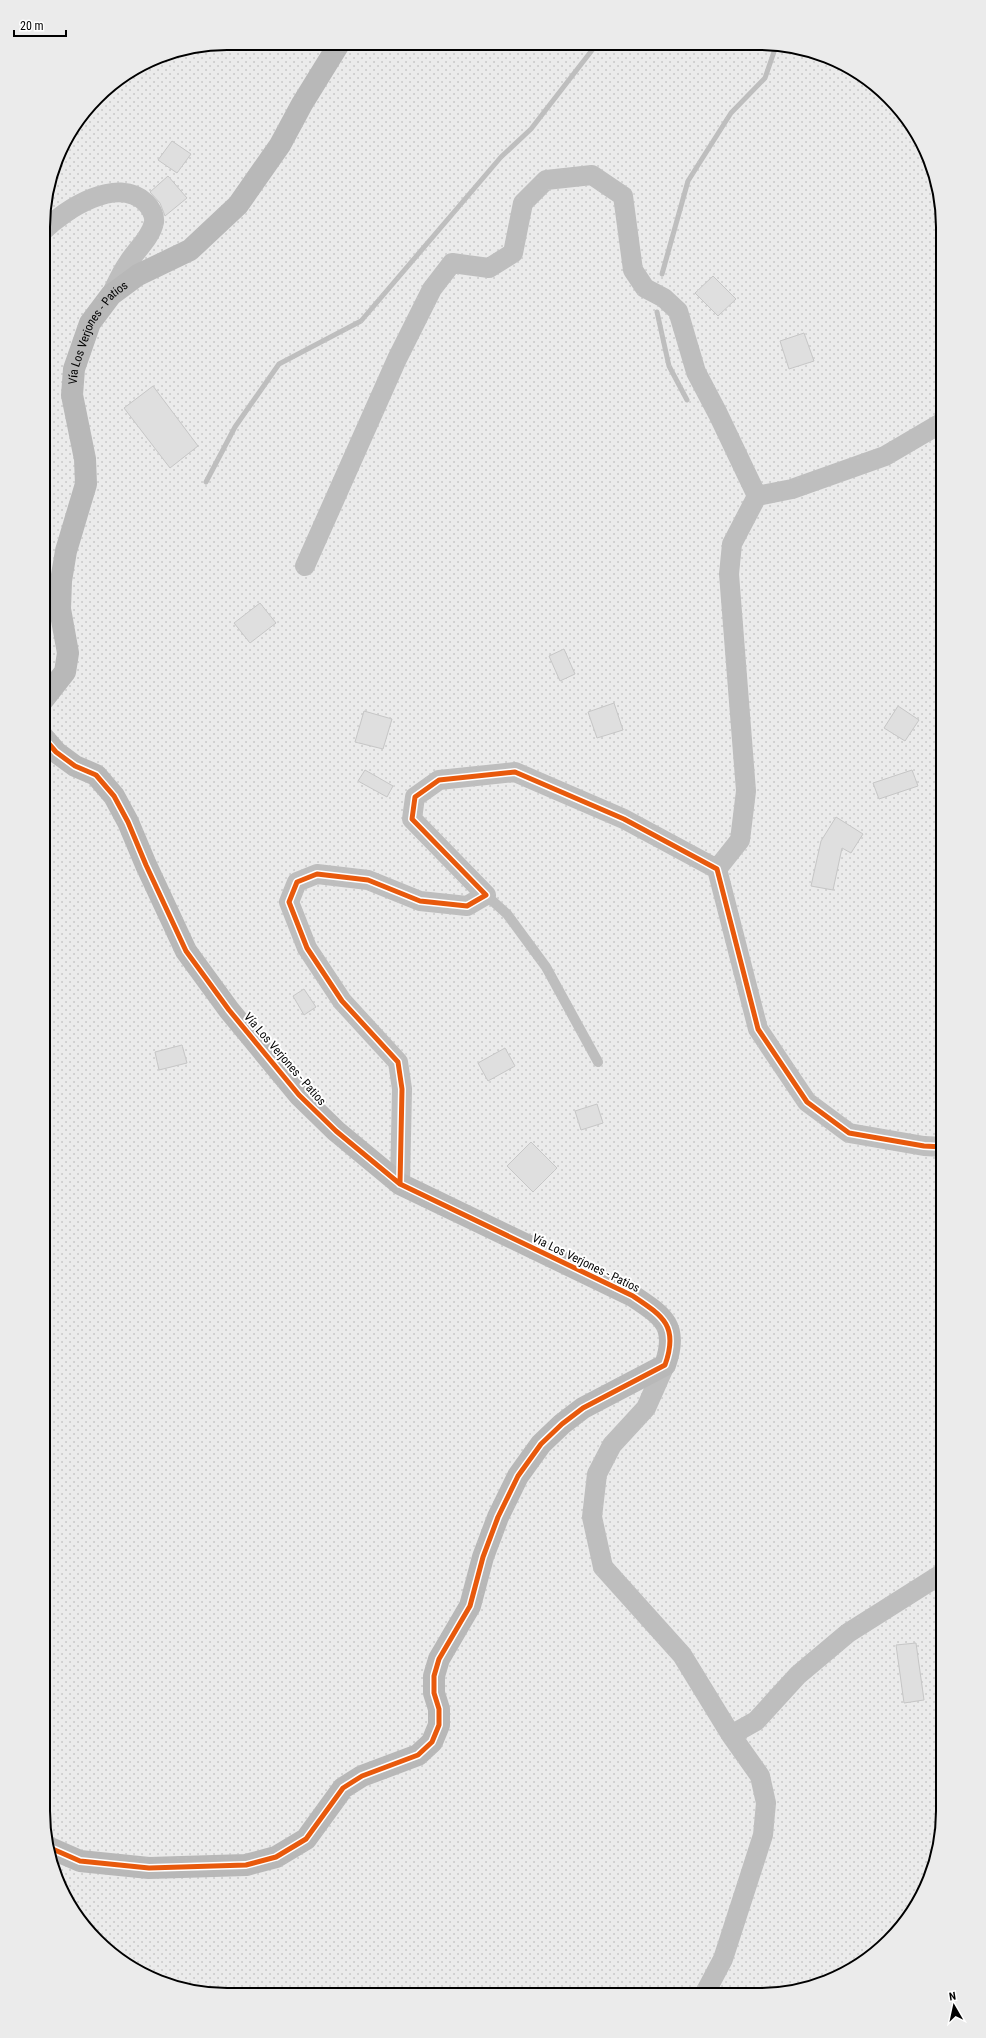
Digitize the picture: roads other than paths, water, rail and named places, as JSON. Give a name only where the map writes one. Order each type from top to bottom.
[{"type":"street","name":"Vía Los Verjones - Patios","points":[[50,691],[65,672],[68,653],[60,609],[61,581],[66,551],[86,484],[85,459],[72,395],[74,369],[90,323],[110,295],[138,275],[190,250],[238,205],[280,145],[302,104],[335,50]]},
{"type":"street","points":[[305,566],[397,359],[432,289],[452,264],[489,268],[513,253],[523,203],[546,180],[592,175],[623,196],[633,270],[646,288],[664,298],[678,310],[696,372],[718,414],[757,496]]},
{"type":"street","points":[[50,225],[66,211],[86,200],[113,194],[128,193],[141,198],[150,208],[155,221],[149,235],[128,262],[110,295]]},
{"type":"street","points":[[757,496],[792,489],[885,456],[936,426]]},
{"type":"street","points":[[717,869],[740,840],[746,791],[729,574],[732,544],[757,496]]},
{"type":"street","name":"Vía Los Verjones - Patios","points":[[50,745],[56,752],[75,766],[96,775],[114,796],[128,822],[146,865],[186,951],[229,1010],[300,1095],[336,1131],[400,1184],[633,1296],[660,1314],[668,1329],[670,1352],[665,1365]]},
{"type":"street","points":[[400,1184],[402,1089],[398,1062],[342,1001],[307,948],[289,902],[297,882],[317,874],[368,880],[420,901],[467,906],[486,895],[412,819],[415,797],[439,780],[515,772],[624,819],[717,869],[758,1029],[807,1102],[849,1133],[924,1146],[936,1147]]},
{"type":"street","points":[[665,1365],[646,1408],[612,1445],[597,1474],[592,1517],[602,1567],[682,1655],[731,1735],[760,1776],[766,1803],[763,1835],[724,1959],[708,1988]]},
{"type":"street","points":[[54,1851],[80,1861],[150,1868],[246,1865],[276,1857],[306,1839],[342,1788],[362,1776],[418,1755],[432,1742],[438,1725],[439,1709],[434,1693],[434,1676],[439,1660],[470,1606],[483,1557],[498,1517],[518,1476],[541,1444],[582,1408],[665,1365]]},
{"type":"street","points":[[731,1735],[756,1721],[798,1675],[848,1633],[936,1578]]},
{"type":"lane","points":[[486,895],[507,914],[546,967],[598,1062]]},
{"type":"waterway","points":[[206,482],[235,427],[279,364],[361,321],[501,157],[531,129],[592,50]]},
{"type":"waterway","points":[[662,274],[688,181],[731,113],[765,78],[774,51]]},
{"type":"waterway","points":[[657,312],[669,366],[687,400]]}]
